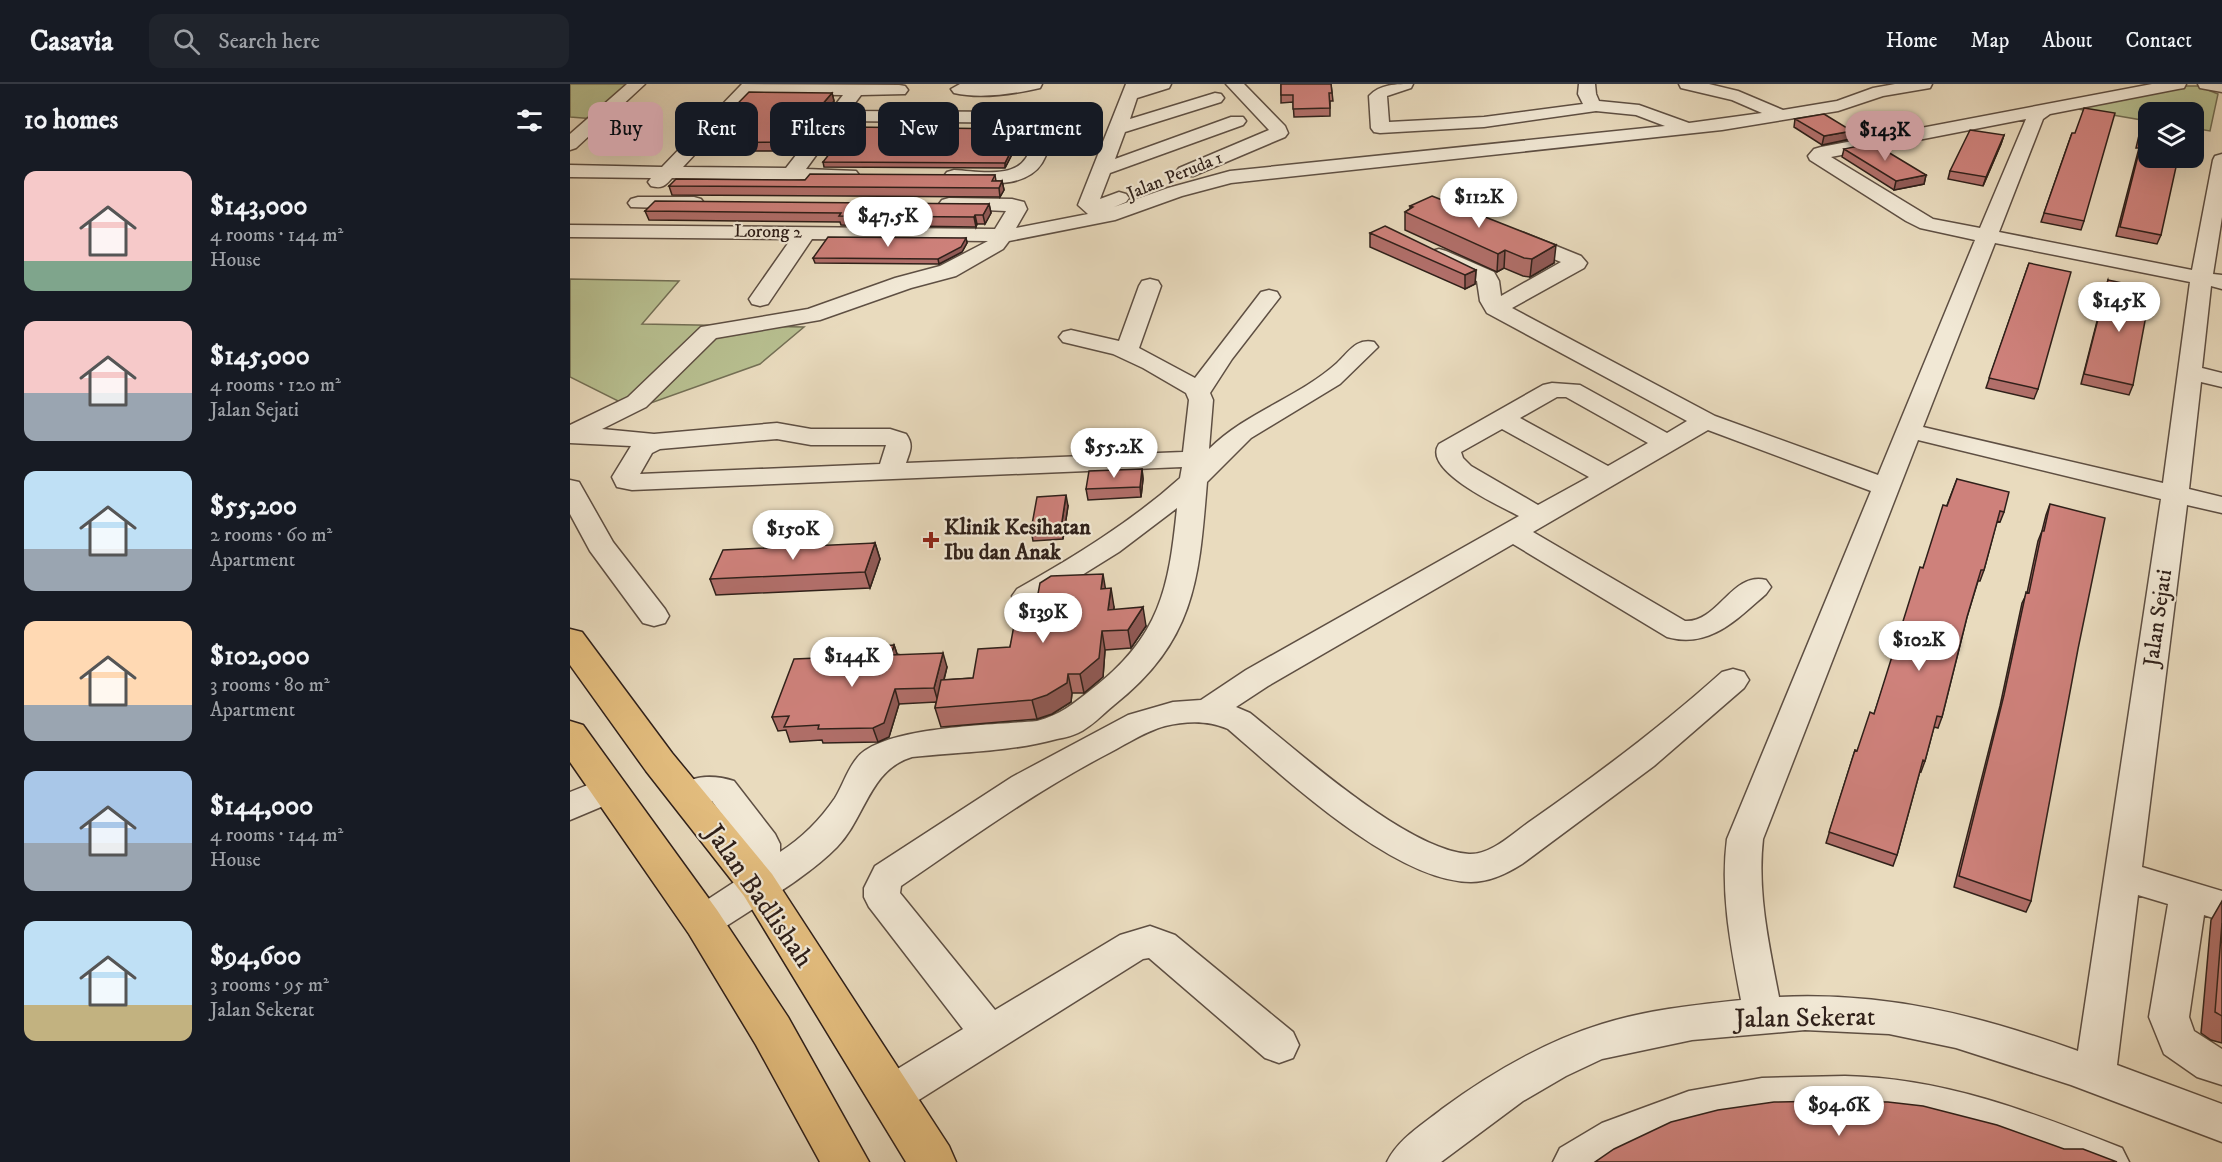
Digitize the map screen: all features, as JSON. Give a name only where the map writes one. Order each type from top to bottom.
[{"type":"main road","name":"Jalan Badlishah","points":[[570,640],[659,762],[758,885],[931,1156]]},
{"type":"main road","points":[[570,734],[703,922],[772,1031],[845,1162]]},
{"type":"street","points":[[570,144],[637,84]]},
{"type":"street","points":[[960,89],[999,89],[1034,84]]},
{"type":"street","points":[[1101,170],[1132,89],[1163,84]]},
{"type":"street","points":[[1204,84],[1259,143],[1276,136],[1279,130],[1234,84]]},
{"type":"street","points":[[1405,84],[1382,91],[1378,96],[1379,127],[1449,125],[1574,112],[1593,105],[1639,111],[1687,129]]},
{"type":"street","points":[[1587,84],[1587,94],[1593,105]]},
{"type":"street","points":[[1687,84],[1738,96],[1780,115]]},
{"type":"street","points":[[1002,235],[1046,230],[1117,213],[1175,192],[1222,179],[1687,129],[1857,101],[1865,89],[1920,84]]},
{"type":"street","points":[[2100,84],[2125,95]]},
{"type":"street","points":[[2178,84],[1818,154],[1819,158],[1920,221],[2211,280]]},
{"type":"street","points":[[2206,84],[2222,87]]},
{"type":"street","points":[[612,232],[749,86],[899,90]]},
{"type":"street","points":[[848,102],[856,90]]},
{"type":"street","points":[[1118,128],[1215,98]]},
{"type":"street","points":[[1763,1014],[1744,892],[1742,859],[1745,839],[2033,122],[2036,116],[2044,110]]},
{"type":"street","points":[[866,117],[1037,117],[1051,119],[1033,164],[1020,173],[992,177],[934,176]]},
{"type":"street","points":[[1101,170],[1237,121]]},
{"type":"street","points":[[1449,125],[1457,153]]},
{"type":"street","name":"Jalan Peruda 1","points":[[1101,170],[1089,198],[1088,205],[1092,209],[1259,143]]},
{"type":"street","points":[[790,175],[805,156]]},
{"type":"street","name":"Jalan Sejati","points":[[2094,1076],[2190,373],[2211,280],[2222,160]]},
{"type":"street","points":[[570,171],[867,175]]},
{"type":"street","points":[[638,203],[708,203]]},
{"type":"street","points":[[570,435],[637,402],[704,335],[715,329],[812,315],[948,270],[992,249],[1017,206],[929,204]]},
{"type":"street","points":[[850,233],[863,213]]},
{"type":"street","points":[[1495,308],[1576,263],[1574,260],[1501,230]]},
{"type":"street","name":"Lorong 2","points":[[570,231],[1002,235]]},
{"type":"street","points":[[760,299],[806,233]]},
{"type":"street","points":[[1416,245],[1486,277],[1491,304],[1495,308],[1706,421],[1885,487]]},
{"type":"street","points":[[1127,350],[1150,286]]},
{"type":"street","points":[[1198,392],[1223,355],[1269,297]]},
{"type":"street","points":[[703,922],[805,854],[826,836],[847,807],[869,766],[885,753],[911,745],[1053,729],[1067,724],[1130,674],[1148,653],[1167,624],[1186,560],[1202,400],[1198,392],[1153,363],[1127,350],[1094,340],[1071,338]]},
{"type":"street","points":[[1027,596],[1070,573],[1140,524],[1195,470],[1211,460],[1259,420],[1334,377],[1366,347]]},
{"type":"street","points":[[2190,373],[2222,380]]},
{"type":"street","points":[[1539,517],[1462,472],[1452,464],[1448,456],[1449,449],[1552,390],[1562,388],[1571,390],[1667,443]]},
{"type":"street","points":[[1501,418],[1608,477]]},
{"type":"street","points":[[1209,710],[1257,678],[1706,421]]},
{"type":"street","points":[[1910,430],[2222,505]]},
{"type":"street","points":[[570,435],[630,438],[654,442],[777,431],[811,437],[890,436],[897,439],[899,445],[890,472]]},
{"type":"street","points":[[654,442],[642,448],[637,454],[625,477],[626,481],[890,472],[1195,470]]},
{"type":"street","points":[[570,488],[600,545],[654,616]]},
{"type":"street","points":[[1513,532],[1677,630],[1690,633],[1705,628],[1756,587]]},
{"type":"street","points":[[990,1034],[882,897],[882,888],[888,876],[1066,759],[1150,719],[1209,710],[1225,714],[1239,722],[1339,801],[1400,845],[1448,864],[1469,868],[1486,866],[1502,859],[1578,806],[1687,722],[1733,680]]},
{"type":"street","points":[[570,807],[608,790]]},
{"type":"street","points":[[2122,876],[2205,901],[2169,1017],[2178,1042],[2211,1064],[2222,1067]]},
{"type":"street","points":[[891,1095],[1133,946],[1150,942],[1162,946],[1279,1045]]},
{"type":"street","name":"Jalan Sekerat","points":[[1409,1162],[1465,1115],[1536,1071],[1575,1051],[1617,1037],[1670,1026],[1763,1014],[1863,1014],[1917,1022],[1968,1034],[2094,1076],[2222,1123]]},
{"type":"street","points":[[1575,1162],[1590,1151],[1643,1125],[1697,1108],[1760,1097],[1842,1095],[1880,1095],[1918,1100],[2003,1123],[2107,1162]]},
{"type":"green space","points":[[570,84],[634,84],[614,102],[588,102],[588,118],[570,117]]},
{"type":"green space","points":[[2185,86],[2198,86],[2218,94],[2210,131],[2204,130],[2204,102],[2138,102],[2138,119],[2077,109],[2087,104]]},
{"type":"green space","points":[[570,279],[679,281],[642,324],[804,327],[760,364],[634,409],[570,377]]},
{"type":"building","points":[[1281,84],[1331,84],[1330,108],[1293,109],[1293,95],[1281,95]]},
{"type":"building","points":[[749,92],[832,93],[824,102],[770,102],[770,142],[758,142],[758,102],[739,102]]},
{"type":"building","points":[[2084,108],[2115,113],[2084,221],[2044,213],[2072,133],[2075,133]]},
{"type":"building","points":[[1824,114],[1852,131],[1824,136],[1795,119]]},
{"type":"building","points":[[866,127],[878,127],[878,156],[959,156],[959,128],[971,128],[971,156],[1008,156],[1005,163],[823,162],[828,156],[866,156]]},
{"type":"building","points":[[1970,130],[2004,135],[1986,177],[1950,171]]},
{"type":"building","points":[[1873,143],[1926,175],[1896,181],[1844,149]]},
{"type":"building","points":[[2138,156],[2138,168],[2176,168],[2161,235],[2120,227]]},
{"type":"building","points":[[810,174],[995,175],[992,181],[1002,181],[999,188],[669,186],[676,179],[805,180]]},
{"type":"building","points":[[1432,196],[1556,245],[1532,259],[1505,250],[1498,254],[1405,212],[1413,207],[1410,206]]},
{"type":"building","points":[[655,201],[989,204],[983,215],[974,217],[645,211]]},
{"type":"building","points":[[1385,226],[1476,270],[1465,275],[1370,233]]},
{"type":"building","points":[[828,237],[966,238],[961,247],[938,259],[813,258]]},
{"type":"building","points":[[2029,263],[2071,272],[2038,389],[1989,378]]},
{"type":"building","points":[[2108,280],[2151,289],[2133,385],[2084,374]]},
{"type":"building","points":[[1142,469],[1140,487],[1086,489],[1089,471]]},
{"type":"building","points":[[1957,479],[2009,492],[2004,512],[2000,511],[1984,570],[1981,570],[1942,717],[1937,716],[1897,855],[1829,832],[1855,750],[1857,751],[1870,712],[1874,714],[1920,567],[1923,568],[1943,505],[1947,506]]},
{"type":"building","points":[[1066,495],[1061,528],[1031,530],[1037,497]]},
{"type":"building","points":[[2050,504],[2105,518],[2031,901],[1959,876],[2004,695],[2026,592],[2029,593]]},
{"type":"building","points":[[875,543],[865,572],[710,579],[723,550]]},
{"type":"building","points":[[1103,574],[1101,589],[1111,588],[1108,610],[1143,607],[1128,630],[1102,631],[1099,658],[1080,674],[1068,674],[1067,683],[1047,695],[1032,700],[935,708],[941,680],[973,678],[978,649],[1010,647],[1017,609],[1020,609],[1022,600],[1037,599],[1040,583],[1051,576]]},
{"type":"building","points":[[894,645],[891,655],[943,653],[934,688],[895,689],[884,723],[873,728],[818,729],[819,725],[784,727],[789,716],[772,717],[794,659],[866,656],[868,647]]},
{"type":"building","points":[[2222,923],[2222,1016],[2215,1012]]},
{"type":"building","points":[[1774,1102],[1888,1102],[1923,1106],[1997,1125],[2064,1149],[2083,1149],[2117,1162],[1595,1162],[1614,1149],[1671,1122],[1718,1110]]},
{"type":"place","name":"Klinik Kesihatan Ibu dan Anak","points":[[931,540]]}]
